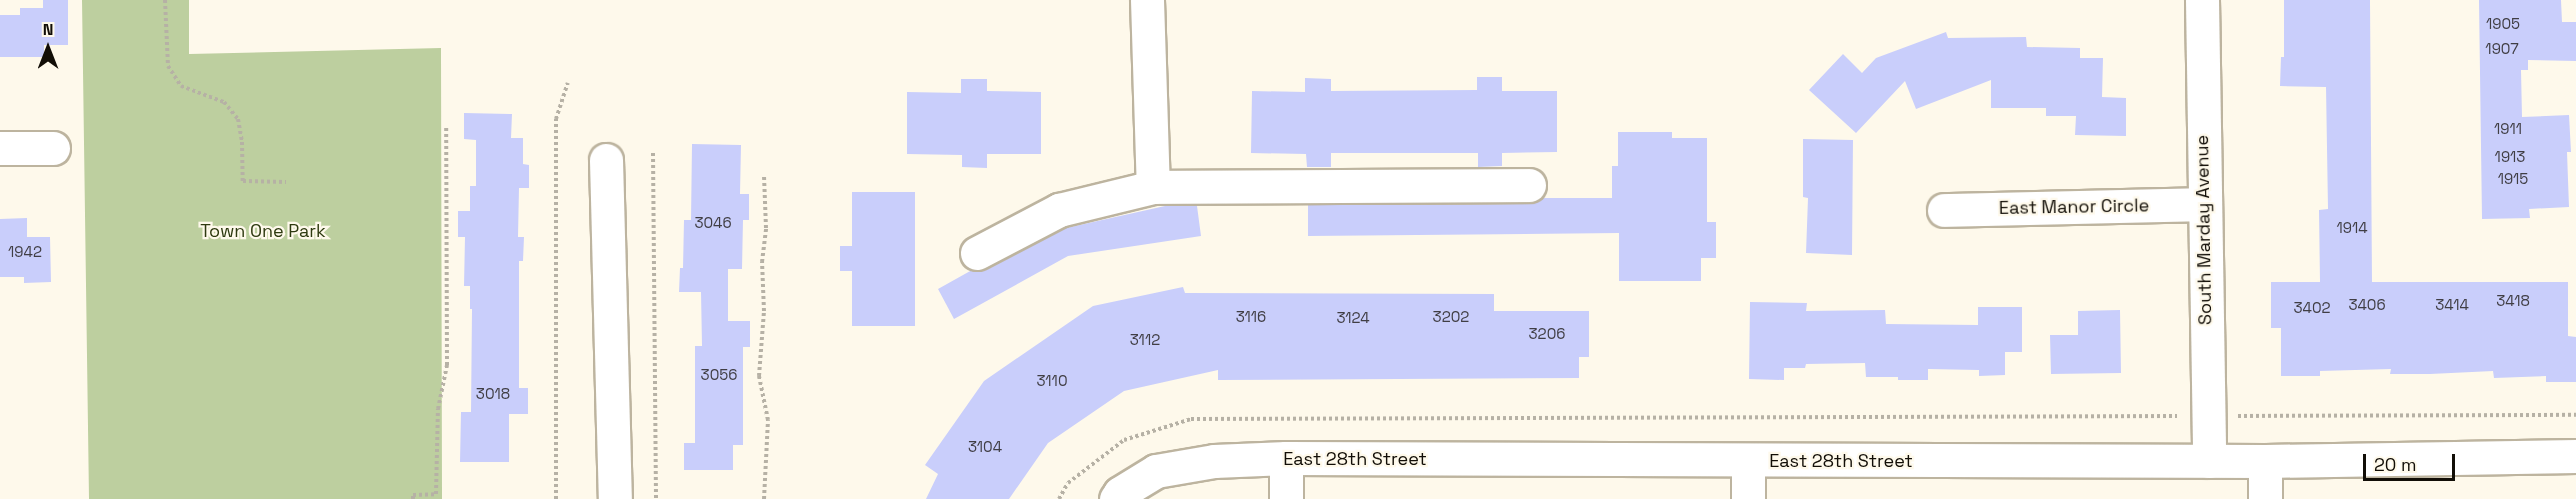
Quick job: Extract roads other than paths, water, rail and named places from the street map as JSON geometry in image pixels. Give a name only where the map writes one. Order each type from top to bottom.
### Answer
[{"type":"street","points":[[1147,0],[1153,187]]},
{"type":"street","name":"South Marday Avenue","points":[[2202,0],[2203,204],[2209,461]]},
{"type":"street","points":[[0,148],[53,148]]},
{"type":"street","points":[[606,160],[615,499]]},
{"type":"street","points":[[977,254],[1059,210],[1153,187],[1529,185]]},
{"type":"street","name":"East Manor Circle","points":[[1944,210],[2203,204]]},
{"type":"street","name":"East 28th Street","points":[[1116,499],[1120,493],[1156,471],[1214,461],[1286,458],[2265,461],[2576,456]]},
{"type":"street","points":[[1286,458],[1286,499]]},
{"type":"street","points":[[1748,461],[1748,499]]},
{"type":"street","points":[[2265,461],[2265,499]]},
{"type":"park label","name":"Town One Park","points":[[263,231]]}]
